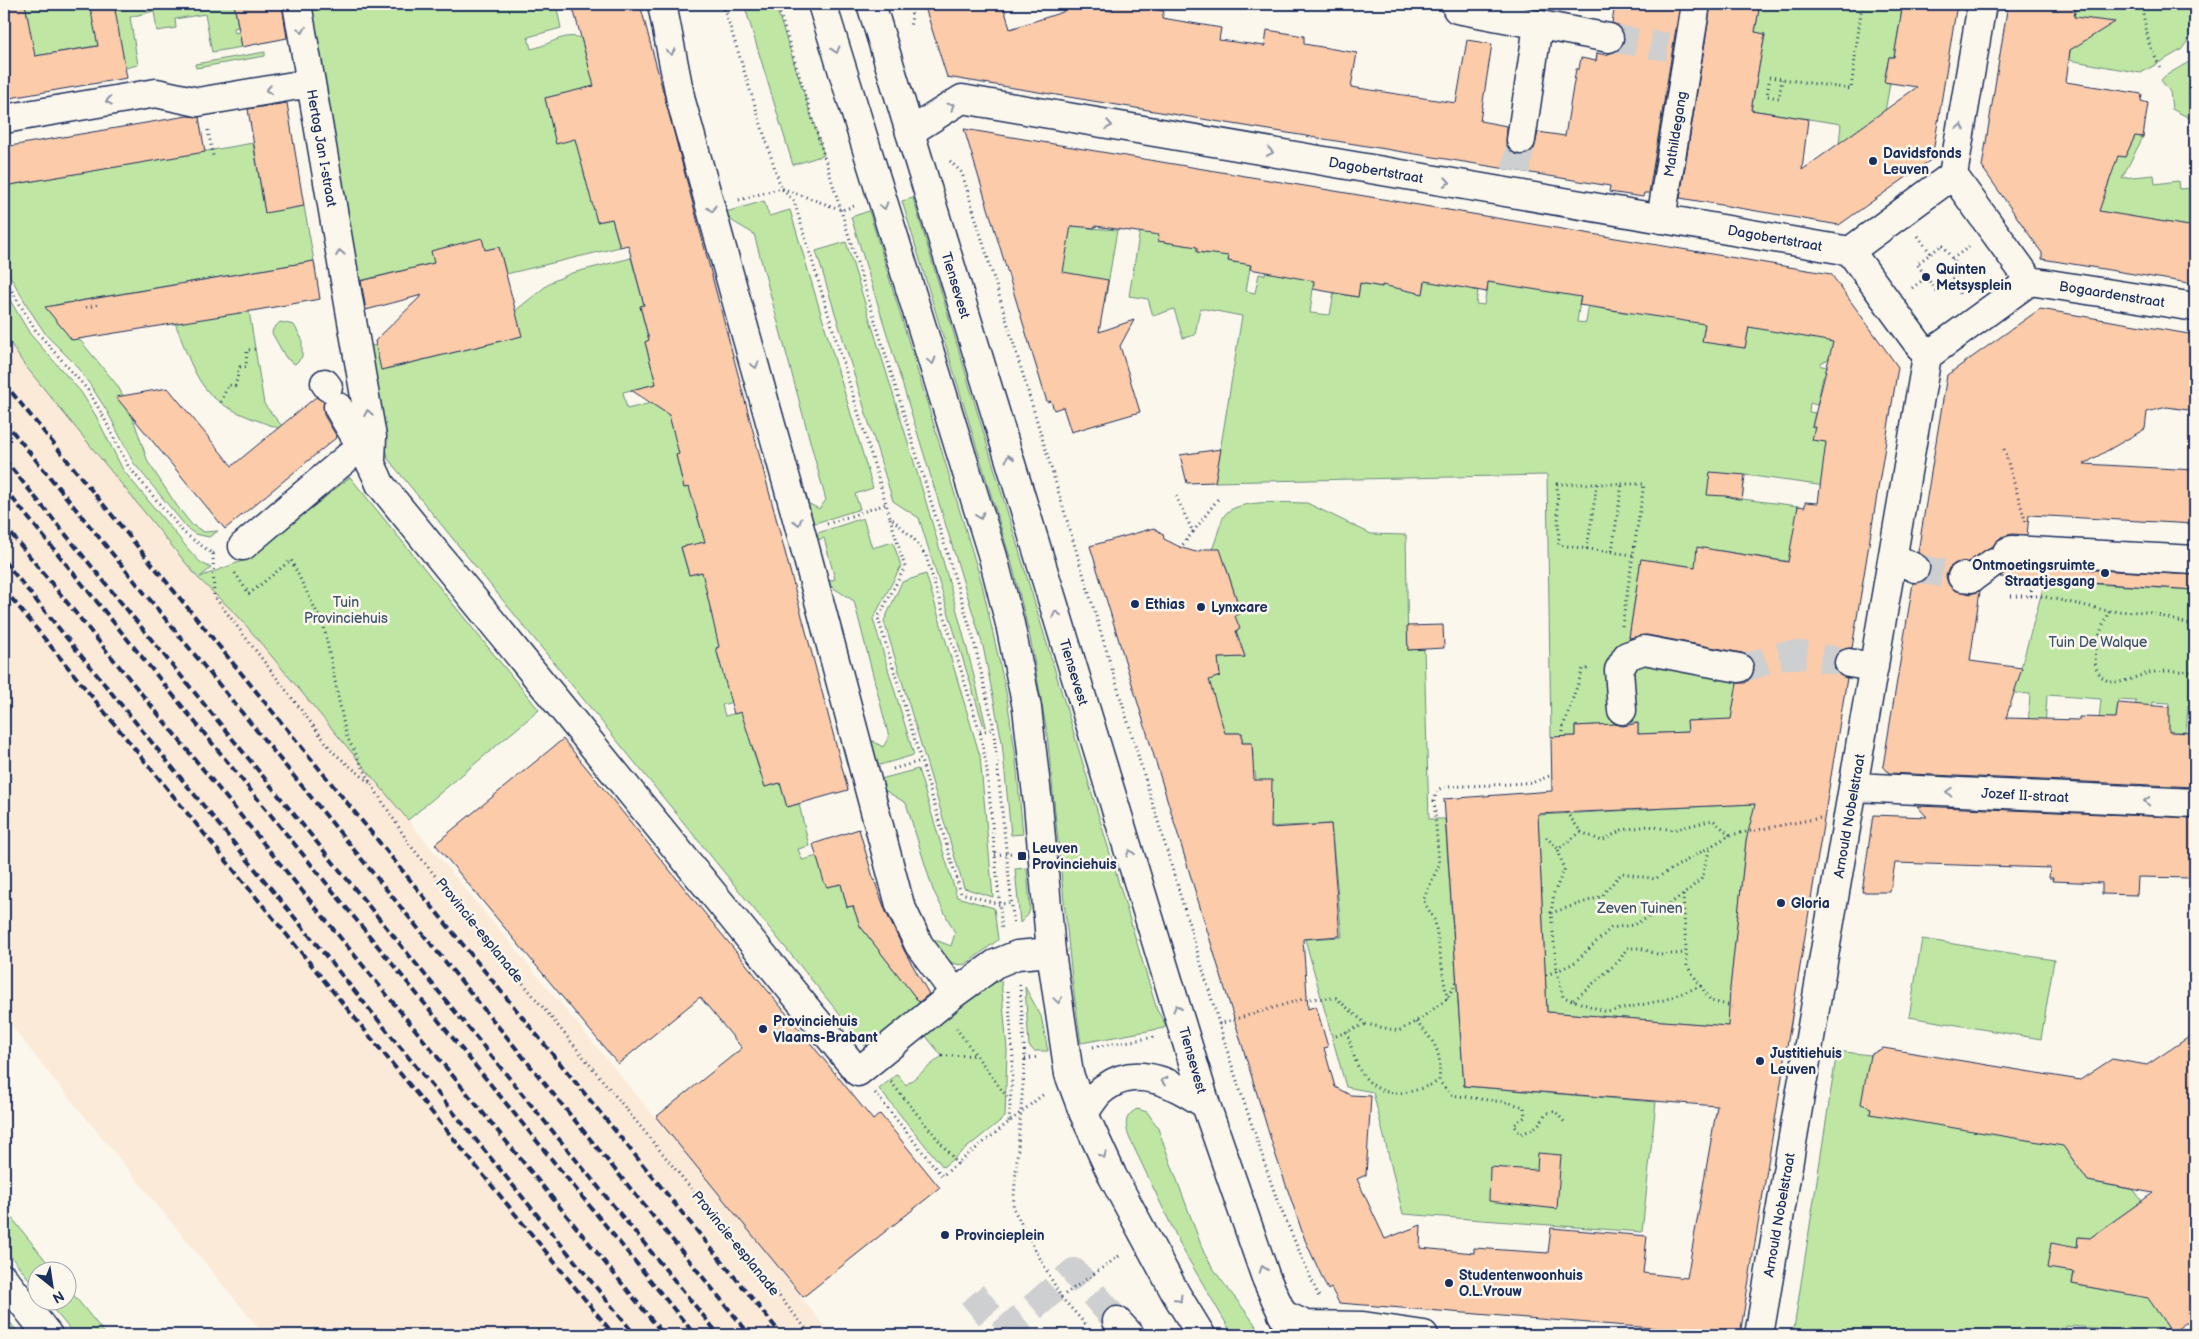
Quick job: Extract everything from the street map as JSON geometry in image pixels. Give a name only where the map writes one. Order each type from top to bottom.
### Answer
[{"type":"street","points":[[297,4],[311,83]]},
{"type":"street","points":[[662,4],[681,101],[801,533],[900,905],[947,999]]},
{"type":"street","points":[[822,4],[993,557],[1010,624],[1027,708],[1038,804],[1051,952],[1069,1074],[1084,1114],[1113,1177],[1201,1335]]},
{"type":"street","name":"Tiensevest","points":[[871,4],[1206,1105],[1266,1278],[1287,1325]]},
{"type":"street","points":[[1458,4],[1457,9],[1609,38]]},
{"type":"street","name":"Mathildegang","points":[[1661,219],[1678,49],[1696,4]]},
{"type":"street","points":[[1953,175],[2030,281],[1927,356],[1850,251],[1953,175],[1982,4]]},
{"type":"street","points":[[1521,140],[1538,25]]},
{"type":"street","name":"Hertog Jan I-straat","points":[[4,119],[156,93],[198,102],[311,83],[372,437],[366,454]]},
{"type":"street","name":"Dagobertstraat","points":[[910,132],[962,99],[1514,182],[1661,219],[1850,251]]},
{"type":"street","name":"Bogaardenstraat","points":[[2030,281],[2195,308]]},
{"type":"street","name":"Arnould Nobelstraat","points":[[1759,1335],[1854,787],[1862,665],[1904,562],[1927,356]]},
{"type":"street","points":[[330,392],[366,454],[380,484],[865,1066],[947,999],[1011,957],[1051,952]]},
{"type":"street","points":[[234,549],[366,454]]},
{"type":"street","points":[[1962,576],[1972,578],[2012,550],[2195,560]]},
{"type":"street","points":[[1622,710],[1623,663],[1644,650],[1740,668]]},
{"type":"street","name":"Jozef II-straat","points":[[1854,787],[2195,803]]},
{"type":"street","points":[[1084,1114],[1107,1085],[1130,1078],[1168,1082],[1206,1105]]},
{"type":"street","points":[[4,1279],[48,1335]]},
{"type":"street","points":[[1287,1325],[1363,1326],[1424,1335]]},
{"type":"path","points":[[723,4],[781,188],[794,201],[905,566],[878,618],[961,893],[999,904],[1012,903]]},
{"type":"path","points":[[777,4],[973,637],[993,729],[1012,903],[1013,1058],[1009,1122]]},
{"type":"path","points":[[1769,77],[1851,89],[1862,4]]},
{"type":"path","points":[[2142,4],[2149,43],[2161,70]]},
{"type":"path","points":[[1769,82],[1767,96],[1779,98],[1782,79]]},
{"type":"path","points":[[207,125],[213,156]]},
{"type":"path","points":[[926,184],[962,173],[1226,1046],[1277,1200],[1308,1275],[1335,1326]]},
{"type":"path","points":[[712,208],[781,188],[842,210],[882,198]]},
{"type":"path","points":[[1942,245],[1962,272],[1936,290],[1917,264],[1942,245]]},
{"type":"path","points":[[4,278],[36,331],[87,389],[128,466],[184,533],[213,554],[234,549]]},
{"type":"path","points":[[86,307],[98,305]]},
{"type":"path","points":[[221,402],[228,385],[235,386],[240,367],[246,367],[247,350],[255,349]]},
{"type":"path","points":[[2004,450],[2034,551]]},
{"type":"path","points":[[1563,737],[1563,727],[1583,669],[1623,663],[1619,647],[1644,484],[1557,484],[1560,545],[1633,555]]},
{"type":"path","points":[[1587,549],[1597,484]]},
{"type":"path","points":[[1612,552],[1622,484]]},
{"type":"path","points":[[1176,496],[1193,532]]},
{"type":"path","points":[[1180,548],[1220,496]]},
{"type":"path","points":[[801,533],[886,504]]},
{"type":"path","points":[[890,517],[914,539],[926,556],[980,732],[987,770],[999,904],[1011,957],[1025,1059],[1013,1208],[1061,1297],[1090,1329]]},
{"type":"path","name":"Provincie-esplanade","points":[[234,549],[233,572],[249,594],[291,560],[324,627],[346,735],[372,785],[410,845],[811,1335]]},
{"type":"path","points":[[213,554],[214,596],[334,753],[372,785]]},
{"type":"path","points":[[2031,596],[2032,580]]},
{"type":"path","points":[[2011,596],[2041,596],[2109,611],[2148,612],[2195,626]]},
{"type":"path","points":[[2109,611],[2097,637],[2095,658],[2098,670],[2105,679],[2113,682],[2148,673],[2195,672]]},
{"type":"path","points":[[980,732],[993,729]]},
{"type":"path","points":[[1448,999],[1435,921],[1423,900],[1439,865],[1434,801],[1437,790],[1444,787],[1534,782],[1552,775]]},
{"type":"path","points":[[1566,812],[1581,832],[1602,841],[1622,830],[1648,826],[1673,830],[1713,820],[1730,835]]},
{"type":"path","points":[[1551,913],[1600,897],[1622,873],[1655,879],[1730,835],[1824,818],[1846,831]]},
{"type":"path","points":[[1558,848],[1581,832]]},
{"type":"path","points":[[1546,837],[1558,848],[1564,870],[1554,893],[1551,913],[1557,971],[1563,997],[1607,1012],[1664,1000],[1701,986]]},
{"type":"path","points":[[1546,975],[1574,963],[1611,928],[1633,925],[1683,895],[1701,879],[1710,848]]},
{"type":"path","points":[[995,855],[1013,853]]},
{"type":"path","points":[[1683,895],[1687,966],[1711,1000],[1736,1007]]},
{"type":"path","points":[[1574,1000],[1619,961],[1627,948],[1640,948],[1660,954],[1685,953]]},
{"type":"path","points":[[1219,1024],[1303,999],[1336,998],[1366,1024],[1399,1031],[1416,1022],[1448,999],[1457,981]]},
{"type":"path","points":[[947,999],[976,1055],[1010,1101]]},
{"type":"path","points":[[1416,1022],[1435,1042],[1441,1062],[1439,1081],[1451,1095],[1510,1103],[1524,1108],[1525,1117],[1514,1125],[1520,1134],[1531,1131],[1541,1123],[1545,1114],[1555,1111],[1565,1123]]},
{"type":"path","points":[[1336,1036],[1366,1024]]},
{"type":"path","points":[[1347,1032],[1360,1071],[1373,1087],[1398,1095],[1422,1089],[1439,1081]]},
{"type":"path","points":[[1025,1059],[1167,1036],[1226,1046]]},
{"type":"path","points":[[942,1056],[976,1055]]},
{"type":"path","points":[[865,1066],[942,1176],[1020,1113]]},
{"type":"path","points":[[865,1066],[958,1164]]},
{"type":"path","points":[[1061,1297],[1145,1237]]},
{"type":"shaded area","points":[[4,333],[23,363],[198,578],[239,617],[743,1223],[831,1335],[264,1335],[35,1056],[4,1015]]},
{"type":"green space","points":[[25,4],[234,4],[238,27],[234,28],[235,33],[239,32],[242,47],[212,52],[205,14],[175,19],[176,28],[157,31],[154,11],[130,17],[138,65],[125,68],[120,42],[35,56],[4,37],[4,21],[28,17]]},
{"type":"green space","points":[[336,4],[556,4],[561,28],[528,37],[531,49],[562,38],[581,38],[586,57],[603,85],[545,98],[549,115],[619,128],[597,222],[612,219],[620,247],[506,274],[499,247],[355,282],[309,11],[336,6]]},
{"type":"green space","points":[[744,4],[775,4],[824,155],[793,165]]},
{"type":"green space","points":[[1760,4],[1874,4],[1902,9],[1894,57],[1889,57],[1884,82],[1890,83],[1882,129],[1839,144],[1841,124],[1751,110],[1765,35],[1755,32]]},
{"type":"green space","points":[[2076,4],[2195,4],[2195,31],[2181,50],[2141,73],[2069,60]]},
{"type":"green space","points":[[265,52],[265,56],[196,68],[195,64]]},
{"type":"green space","points":[[2194,59],[2195,121],[2172,109],[2170,92],[2161,80]]},
{"type":"green space","points":[[1665,65],[1676,67],[1658,169],[1648,168]]},
{"type":"green space","points":[[2135,136],[2143,137],[2122,178],[2154,175],[2155,184],[2178,181],[2179,189],[2195,188],[2195,227],[2102,212],[2097,226],[2095,190],[2105,193],[2110,180],[2092,152],[2125,157]]},
{"type":"green space","points":[[253,143],[265,212],[304,206],[314,261],[55,305],[79,339],[117,385],[128,404],[148,462],[177,506],[192,525],[204,532],[218,531],[209,537],[195,534],[188,529],[133,462],[107,411],[91,386],[74,363],[47,336],[4,266],[4,186]]},
{"type":"green space","points":[[1006,191],[1089,228],[1117,230],[1105,302],[1070,313]]},
{"type":"green space","points":[[913,198],[1157,1010],[1166,1025],[1164,1028],[1081,1043],[1072,979],[1047,733],[1030,637],[1012,564],[902,201]]},
{"type":"green space","points":[[764,201],[769,216],[790,210],[873,488],[855,494],[860,509],[809,525],[802,500],[819,509],[826,500],[754,234],[727,218],[726,212]]},
{"type":"green space","points":[[869,211],[982,584],[1006,692],[1015,751],[1023,834],[1011,835],[1002,742],[983,646],[851,217]]},
{"type":"green space","points":[[1141,224],[1160,227],[1158,241],[1170,243],[1172,231],[1198,236],[1197,252],[1208,254],[1209,248],[1230,252],[1228,261],[1236,263],[1237,259],[1251,262],[1246,291],[1255,293],[1259,274],[1265,275],[1269,249],[1314,281],[1310,313],[1330,315],[1338,269],[1345,295],[1358,297],[1360,283],[1382,287],[1388,254],[1423,293],[1428,268],[1465,288],[1478,291],[1476,304],[1484,305],[1488,282],[1511,285],[1583,280],[1577,322],[1586,323],[1589,302],[1600,306],[1599,308],[1630,313],[1631,311],[1710,295],[1702,341],[1745,348],[1749,326],[1819,320],[1841,352],[1821,363],[1821,366],[1841,368],[1853,382],[1823,377],[1817,405],[1810,403],[1809,412],[1815,413],[1812,427],[1840,444],[1833,487],[1745,475],[1742,499],[1798,506],[1798,563],[1715,550],[1713,569],[1641,560],[1629,638],[1742,655],[1734,702],[1748,730],[1723,720],[1688,721],[1688,732],[1638,734],[1638,723],[1621,723],[1621,735],[1595,725],[1575,726],[1575,736],[1551,737],[1547,475],[1215,482],[1242,316],[1200,308],[1195,335],[1183,338],[1174,309],[1153,316],[1148,299],[1129,296]]},
{"type":"green space","points":[[846,242],[938,543],[971,665],[986,726],[984,727],[919,518],[893,501],[816,251]]},
{"type":"green space","points":[[631,258],[644,305],[640,307],[649,340],[645,342],[656,384],[623,392],[627,409],[659,401],[668,412],[673,429],[686,453],[676,455],[684,488],[701,485],[697,515],[705,542],[681,548],[689,575],[720,568],[715,596],[708,597],[711,611],[737,642],[716,648],[720,664],[749,697],[722,705],[725,716],[748,710],[761,749],[753,751],[765,787],[780,783],[787,807],[799,804],[809,846],[798,849],[802,860],[818,856],[827,887],[841,884],[847,907],[853,906],[860,926],[921,1004],[867,1048],[388,459],[371,357],[367,347],[376,345],[382,370],[521,336],[515,311],[551,282],[572,273]]},
{"type":"green space","name":"Tuin Provinciehuis","points":[[4,290],[30,334],[81,392],[96,416],[123,470],[189,550],[200,562],[211,568],[200,577],[250,558],[350,477],[539,710],[408,820],[239,617],[198,578],[23,363],[4,333]]},
{"type":"green space","points":[[249,311],[264,404],[282,426],[278,428],[252,419],[227,407],[205,389],[186,352],[175,323]]},
{"type":"green space","points":[[280,322],[294,325],[302,339],[302,357],[295,364],[286,358],[272,333],[273,329]]},
{"type":"green space","points":[[1275,502],[1307,503],[1371,534],[1406,535],[1408,650],[1424,649],[1429,819],[1445,819],[1464,1086],[1656,1102],[1642,1232],[1403,1214],[1373,1092],[1346,1087],[1305,939],[1342,937],[1331,824],[1263,827],[1255,772],[1248,773],[1244,758],[1253,757],[1252,743],[1242,743],[1242,733],[1224,733],[1208,680],[1220,676],[1218,658],[1245,657],[1236,631],[1235,616],[1241,613],[1225,564],[1212,549],[1224,516],[1230,510],[1250,504]]},
{"type":"green space","points":[[863,518],[872,548],[893,542],[901,566],[873,619],[914,755],[873,767],[865,737],[883,747],[889,737],[854,601],[824,582],[835,579],[824,538],[814,541],[812,535]]},
{"type":"green space","name":"Tuin De Walque","points":[[2195,560],[2195,705],[2188,705],[2186,732],[2168,732],[2169,703],[2153,702],[2151,731],[2133,731],[2136,701],[2118,700],[2115,730],[2098,730],[2101,699],[2047,695],[2045,728],[2028,728],[2030,694],[2014,693],[2045,581],[2192,590]]},
{"type":"green space","points":[[926,574],[980,756],[993,897],[964,888],[884,621],[902,582]]},
{"type":"green space","points":[[918,769],[957,897],[994,908],[998,940],[966,964],[954,964],[945,958],[933,939],[951,946],[955,933],[933,890],[906,803],[879,787],[877,780]]},
{"type":"green space","name":"Zeven Tuinen","points":[[1827,800],[1746,841],[1730,991],[1795,996],[1790,1031],[1547,1012],[1538,815]]},
{"type":"green space","points":[[1027,868],[1030,909],[1028,915],[1020,923],[1015,869]]},
{"type":"green space","points":[[1922,939],[2054,960],[2041,1039],[1909,1017]]},
{"type":"green space","points":[[1001,980],[1007,1050],[1005,1117],[943,1167],[879,1089],[897,1074],[906,1085],[942,1056],[925,1035],[984,988]]},
{"type":"green space","points":[[1025,987],[1041,1016],[1048,1051],[1034,1051],[1029,1046]]},
{"type":"green space","points":[[1837,1051],[1870,1055],[2063,1145],[2088,1181],[2134,1190],[2142,1201],[2090,1238],[2079,1237],[2072,1284],[2127,1294],[2132,1267],[2190,1271],[2195,1267],[2195,1277],[2154,1306],[2172,1333],[2066,1326],[2064,1335],[1793,1335]]},
{"type":"green space","points":[[1137,1109],[1147,1112],[1157,1126],[1204,1253],[1210,1264],[1262,1335],[1233,1335],[1183,1250],[1129,1137],[1127,1121],[1130,1114]]},
{"type":"green space","points":[[4,1208],[47,1262],[28,1262],[28,1278],[4,1248]]},
{"type":"green space","points":[[78,1300],[106,1335],[75,1335],[55,1312],[78,1312]]},
{"type":"green space","points":[[4,1315],[20,1335],[4,1335]]},
{"type":"building","points":[[4,4],[25,4],[35,56],[98,46],[90,7],[114,4],[127,78],[4,99]]},
{"type":"building","points":[[234,4],[282,4],[287,38],[242,47]]},
{"type":"building","points":[[572,4],[640,4],[848,790],[787,807],[780,783],[765,787],[741,712],[734,714],[716,648],[719,647],[702,572],[689,575],[681,547],[705,542],[689,487],[684,488],[676,455],[679,454],[669,415],[631,390],[656,384],[645,342],[649,340],[640,306],[644,305],[628,245],[620,247],[612,219],[597,222],[575,139],[556,144],[545,98],[594,86]]},
{"type":"building","points":[[924,4],[1003,4],[1010,29],[1063,12],[1064,5],[1112,11],[1113,4],[1121,4],[1164,11],[1162,18],[1221,28],[1219,40],[1265,46],[1267,30],[1304,36],[1304,44],[1357,53],[1351,87],[1456,103],[1467,40],[1492,44],[1480,121],[1507,126],[1506,145],[1512,152],[1519,155],[1527,154],[1534,149],[1538,132],[1565,136],[1576,69],[1579,69],[1581,58],[1596,61],[1597,53],[1606,55],[1621,48],[1624,32],[1619,26],[1612,23],[1615,4],[1680,4],[1649,193],[1644,193],[1643,197],[1609,192],[1610,186],[947,77]]},
{"type":"building","points":[[1711,4],[1760,4],[1755,32],[1765,34],[1751,110],[1808,119],[1802,170],[1917,87],[1884,82],[1889,57],[1894,57],[1903,4],[1957,4],[1932,159],[1839,225],[1680,198]]},
{"type":"building","points":[[2008,4],[2076,4],[2074,17],[2115,22],[2070,50],[2066,82],[2142,94],[2141,101],[2148,103],[2143,137],[2135,136],[2125,157],[2118,156],[2099,211],[2195,227],[2195,284],[2042,259],[2042,253],[1982,167]]},
{"type":"building","points":[[287,103],[304,206],[265,213],[248,109]]},
{"type":"building","points":[[187,116],[199,117],[205,152],[4,186],[4,147]]},
{"type":"building","points":[[964,129],[1831,274],[1898,367],[1852,648],[1843,649],[1834,660],[1835,669],[1840,675],[1847,678],[1740,1335],[1339,1303],[1331,1288],[1328,1290],[1305,1240],[1275,1153],[1090,546],[1154,528],[1163,534],[1164,539],[1182,548],[1196,552],[1204,549],[1220,549],[1241,613],[1235,616],[1240,629],[1236,631],[1245,657],[1218,658],[1220,676],[1209,680],[1225,733],[1242,733],[1242,743],[1252,743],[1254,780],[1272,780],[1271,828],[1331,824],[1340,936],[1303,939],[1308,1009],[1316,1006],[1328,1047],[1324,1048],[1335,1087],[1350,1095],[1371,1096],[1366,1175],[1357,1179],[1385,1239],[1421,1225],[1420,1248],[1474,1253],[1474,1248],[1548,1253],[1551,1228],[1647,1236],[1643,1273],[1687,1278],[1717,1106],[1464,1086],[1444,799],[1552,791],[1551,737],[1575,736],[1575,726],[1615,724],[1623,726],[1638,723],[1638,734],[1688,732],[1687,721],[1731,719],[1737,683],[1745,683],[1750,679],[1754,671],[1754,663],[1749,656],[1742,653],[1647,635],[1629,638],[1641,559],[1695,567],[1697,547],[1788,562],[1798,506],[1805,507],[1805,502],[1818,503],[1826,442],[1812,440],[1815,427],[1812,427],[1833,342],[1749,327],[1745,348],[1702,342],[1705,324],[1579,305],[1581,297],[1488,282],[1487,292],[1425,281],[1423,294],[1382,285],[1382,287],[1360,283],[1358,297],[1313,289],[1314,281],[1250,269],[1251,265],[1228,261],[1229,256],[1197,252],[1197,247],[1158,241],[1159,235],[1095,226],[1095,228],[1071,226],[1063,272],[1108,280],[1099,332],[1134,320],[1120,346],[1140,412],[1071,432],[1063,407],[1054,410],[1051,401],[1047,402]],"holes":[[[1755,804],[1746,841],[1730,988],[1728,1026],[1547,1012],[1538,814]]]},
{"type":"building","points":[[482,238],[485,250],[499,247],[522,336],[381,370],[375,341],[422,295],[366,310],[361,281],[434,263],[431,251]]},
{"type":"building","points":[[314,261],[320,299],[246,312],[72,340],[45,307]]},
{"type":"building","points":[[2040,309],[2195,335],[2195,411],[2167,407],[2147,412],[2145,429],[2084,464],[2195,470],[2195,524],[2029,515],[2027,535],[2012,534],[2001,537],[1993,546],[1968,562],[1956,563],[1949,568],[1946,576],[1948,583],[1953,589],[1970,594],[1980,591],[1970,661],[2022,668],[2006,718],[2079,720],[2079,717],[2116,718],[2118,703],[2169,707],[2169,732],[2195,733],[2195,787],[1889,773],[1883,766],[1913,583],[1924,581],[1929,575],[1931,568],[1928,559],[1918,552],[1947,375]]},
{"type":"building","points":[[168,388],[232,466],[316,397],[324,402],[324,415],[337,437],[225,529],[116,397]]},
{"type":"building","points":[[1221,449],[1215,482],[1187,483],[1180,455]]},
{"type":"building","points":[[1710,472],[1745,475],[1742,500],[1726,496],[1707,495]]},
{"type":"building","name":"Ontmoetingsruimte Straatjesgang","points":[[2009,567],[2195,575],[2195,590],[2000,577]]},
{"type":"building","points":[[1443,625],[1444,648],[1408,650],[1407,626]]},
{"type":"building","name":"Provinciehuis Vlaams-Brabant","points":[[563,739],[873,1120],[880,1114],[940,1188],[803,1297],[656,1117],[742,1048],[700,997],[618,1064],[435,844]]},
{"type":"building","points":[[1917,806],[2195,818],[2195,878],[2138,877],[2137,895],[2102,894],[2102,883],[2052,881],[2053,878],[2049,878],[2050,868],[1895,863],[1890,892],[1862,892],[1873,815],[1927,817]]},
{"type":"building","points":[[859,829],[872,874],[886,912],[905,952],[929,994],[919,1002],[860,926],[853,906],[847,907],[841,884],[827,887],[824,882],[813,844]]},
{"type":"building","points":[[2195,1033],[2195,1316],[2172,1333],[2148,1298],[2072,1284],[2074,1272],[2047,1268],[2051,1243],[2077,1248],[2078,1237],[2090,1238],[2153,1193],[2088,1181],[2063,1146],[1870,1114],[1871,1108],[1861,1104],[1870,1055],[1883,1048],[2080,1080],[2112,1059],[2147,1065]]},
{"type":"building","points":[[1538,1153],[1561,1155],[1557,1209],[1489,1201],[1490,1167],[1537,1170]]},
{"type":"tunnel","points":[[1609,38],[1668,47]]},
{"type":"tunnel","points":[[1516,171],[1521,140]]},
{"type":"tunnel","points":[[1915,568],[1962,577]]},
{"type":"tunnel","points":[[1739,668],[1752,666],[1775,657],[1795,655],[1849,663]]},
{"type":"tunnel","points":[[1001,1335],[1074,1272],[1117,1321]]},
{"type":"tunnel","points":[[972,1294],[1004,1333]]},
{"type":"railway","points":[[4,383],[782,1335]]},
{"type":"railway","points":[[4,421],[750,1335]]},
{"type":"railway","points":[[4,459],[719,1335]]},
{"type":"railway","points":[[4,488],[695,1335]]},
{"type":"railway","points":[[4,525],[664,1335]]},
{"type":"railway","points":[[4,561],[635,1335]]},
{"type":"railway","points":[[4,589],[614,1335]]},
{"type":"place","name":"Davidsfonds Leuven","points":[[1873,161]]},
{"type":"place","name":"Quinten Metsysplein","points":[[1926,277]]},
{"type":"place","name":"Ontmoetingsruimte Straatjesgang","points":[[2105,573]]},
{"type":"place","name":"Ethias","points":[[1135,604]]},
{"type":"place","name":"Lynxcare","points":[[1201,607]]},
{"type":"place","name":"Leuven Provinciehuis","points":[[1022,856]]},
{"type":"place","name":"Gloria","points":[[1781,903]]},
{"type":"place","name":"Provinciehuis Vlaams-Brabant","points":[[763,1029]]},
{"type":"place","name":"Justitiehuis Leuven","points":[[1760,1061]]},
{"type":"place","name":"Provincieplein","points":[[945,1235]]},
{"type":"place","name":"Studentenwoonhuis O.L.Vrouw","points":[[1449,1283]]}]
